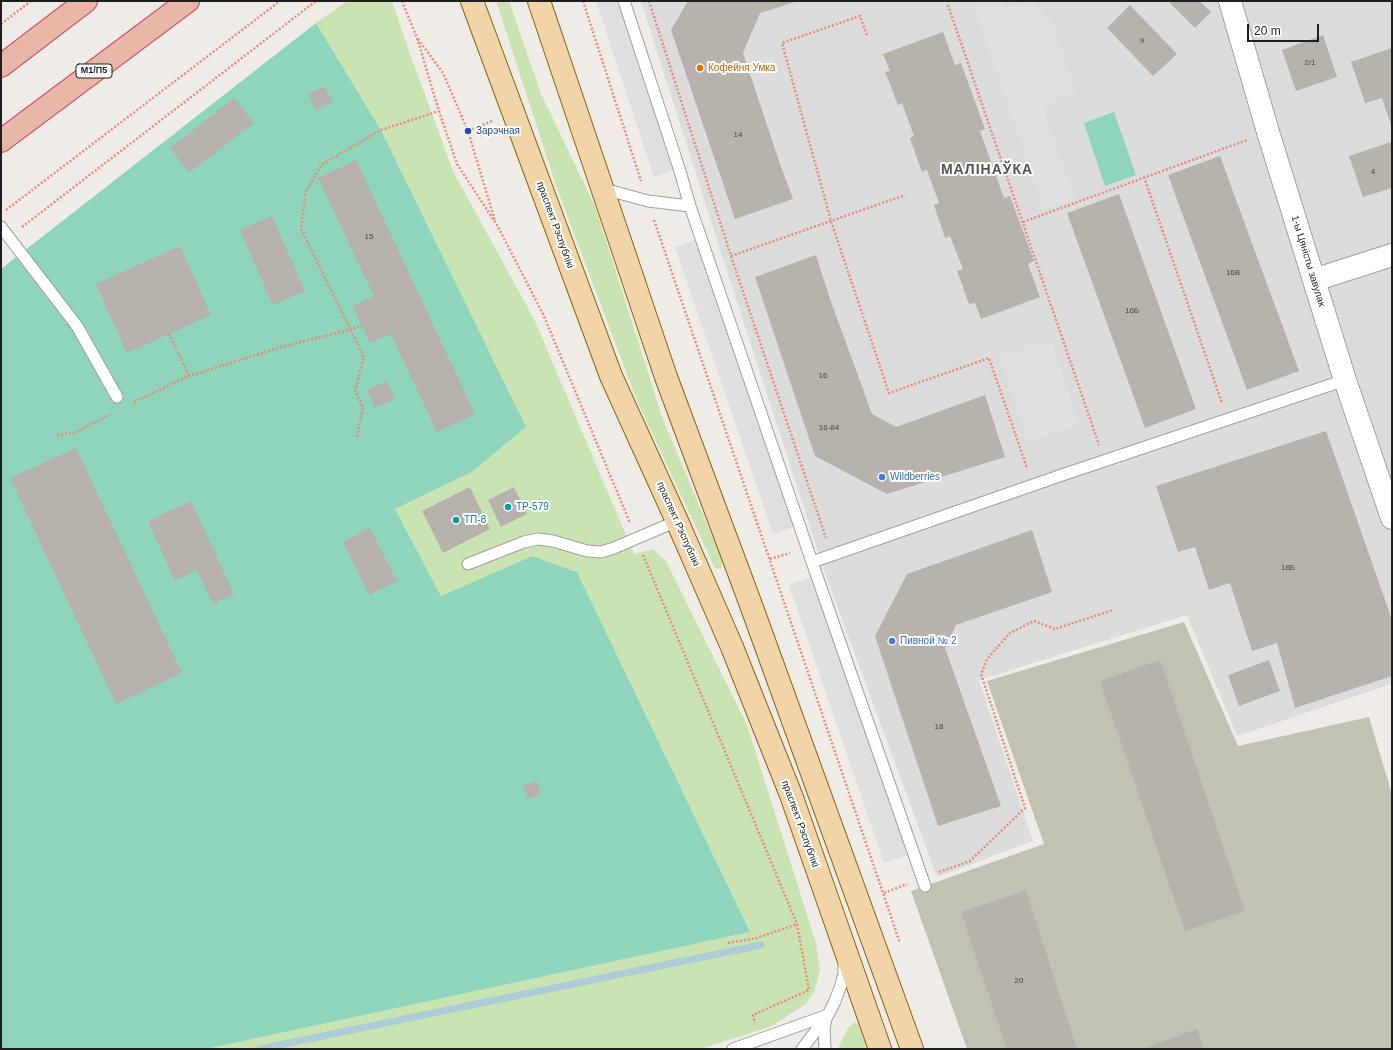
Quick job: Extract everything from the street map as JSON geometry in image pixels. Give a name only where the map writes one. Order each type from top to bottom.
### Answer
[{"type":"highway","points":[[1,66],[86,1]]},
{"type":"highway","name":"М1/П5","points":[[1,141],[188,1]]},
{"type":"main road","name":"праспект Рэспублікі","points":[[472,1],[611,376],[732,647],[791,795],[880,1049]]},
{"type":"main road","points":[[540,1],[666,377],[754,613],[912,1049]]},
{"type":"street","name":"1-ы Цяністы завулак","points":[[1230,1],[1268,132],[1314,280],[1392,518]]},
{"type":"street","points":[[1314,280],[1392,255]]},
{"type":"lane","points":[[624,1],[677,161],[690,206],[924,882]]},
{"type":"lane","points":[[604,189],[648,201],[690,206]]},
{"type":"lane","points":[[1,227],[77,326],[118,397]]},
{"type":"lane","points":[[812,562],[1062,475],[1346,380]]},
{"type":"lane","points":[[468,564],[524,542],[538,539],[553,541],[587,551],[601,552],[614,548],[677,521]]},
{"type":"lane","points":[[825,1049],[824,1028],[841,986],[844,972],[844,948]]},
{"type":"lane","points":[[733,1049],[828,1015]]},
{"type":"lane","points":[[802,1049],[828,1015]]},
{"type":"path","points":[[1,24],[31,1]]},
{"type":"path","points":[[1,214],[280,1]]},
{"type":"path","points":[[8,238],[316,1]]},
{"type":"path","points":[[402,1],[417,38],[457,164],[497,225],[543,314],[797,924],[809,990],[753,1014],[759,1039]]},
{"type":"path","points":[[583,1],[648,201],[901,945]]},
{"type":"path","points":[[649,1],[731,256],[827,542]]},
{"type":"path","points":[[948,5],[1101,449]]},
{"type":"path","points":[[867,36],[860,16],[782,43],[832,221],[889,393],[990,358],[1028,473]]},
{"type":"path","points":[[417,38],[443,73],[468,131],[497,225]]},
{"type":"path","points":[[357,437],[363,407],[355,391],[364,357],[301,229],[306,191],[321,165],[381,130],[439,111]]},
{"type":"path","points":[[1023,222],[1268,132]]},
{"type":"path","points":[[1144,177],[1224,408]]},
{"type":"path","points":[[731,256],[905,195]]},
{"type":"path","points":[[131,404],[189,376],[285,346],[350,330],[362,325]]},
{"type":"path","points":[[169,334],[189,376]]},
{"type":"path","points":[[57,435],[74,433],[117,411]]},
{"type":"path","points":[[884,893],[924,882],[970,861],[1025,808],[981,674],[987,659],[1010,633],[1034,621],[1055,629],[1114,610]]},
{"type":"path","points":[[728,944],[758,938],[797,924]]},
{"type":"shaded area","points":[[596,1],[624,1],[679,168],[654,177]]},
{"type":"shaded area","points":[[641,1],[1392,1],[1392,684],[1237,736],[1187,615],[979,680],[1033,841],[937,877],[826,576]]},
{"type":"shaded area","points":[[983,1],[1003,1],[1005,7],[1032,1],[1052,22],[1076,92],[1041,105],[1075,199],[1044,210],[974,4]]},
{"type":"shaded area","points":[[701,238],[799,525],[773,534],[675,247]]},
{"type":"shaded area","points":[[1050,339],[1079,425],[1028,442],[999,356]]},
{"type":"shaded area","points":[[817,575],[913,853],[884,863],[789,585]]},
{"type":"shaded area","points":[[1184,622],[1238,746],[1369,717],[1392,794],[1392,1049],[967,1049],[911,891],[1044,844],[987,681]]},
{"type":"green space","points":[[347,1],[392,1],[453,171],[535,321],[634,554],[653,549],[666,561],[747,725],[816,943],[820,970],[814,992],[806,1004],[772,1026],[701,1049],[206,1049],[750,932],[577,572],[532,556],[441,596],[395,509],[472,472],[526,427],[381,130],[316,23]]},
{"type":"green space","points":[[496,1],[509,1],[541,94],[595,206],[662,417],[722,560],[721,569],[715,568],[638,403],[558,191]]},
{"type":"green space","points":[[316,23],[381,130],[526,427],[472,472],[395,509],[441,596],[532,556],[577,572],[750,932],[206,1049],[1,1049],[1,269]]},
{"type":"green space","points":[[1114,112],[1136,175],[1105,186],[1084,123]]},
{"type":"green space","points":[[855,1022],[861,1025],[871,1049],[838,1049],[848,1028]]},
{"type":"building","points":[[688,1],[798,1],[760,13],[743,53],[793,199],[735,219],[671,30]]},
{"type":"building","points":[[1168,1],[1199,1],[1211,12],[1195,28]]},
{"type":"building","points":[[1130,5],[1177,54],[1153,76],[1107,28]]},
{"type":"building","points":[[943,32],[955,65],[961,63],[985,129],[980,131],[1004,198],[1010,196],[1034,261],[1028,264],[1040,297],[981,319],[975,303],[969,304],[957,271],[963,269],[950,236],[945,238],[934,205],[939,203],[927,170],[922,172],[910,138],[914,136],[902,103],[898,105],[885,72],[890,71],[883,54]]},
{"type":"building","points":[[1323,35],[1337,77],[1296,91],[1282,50]]},
{"type":"building","points":[[1392,48],[1392,128],[1382,98],[1365,103],[1351,62]]},
{"type":"building","points":[[324,86],[333,102],[316,111],[308,94]]},
{"type":"building","points":[[234,98],[254,123],[189,173],[170,148]]},
{"type":"building","points":[[1391,142],[1392,188],[1363,197],[1349,156]]},
{"type":"building","points":[[1220,156],[1299,371],[1247,390],[1168,175]]},
{"type":"building","points":[[356,160],[475,414],[437,432],[391,334],[370,343],[353,306],[374,296],[318,178]]},
{"type":"building","points":[[1119,194],[1196,409],[1145,428],[1067,213]]},
{"type":"building","points":[[272,216],[305,291],[273,305],[240,230]]},
{"type":"building","points":[[180,246],[211,315],[127,353],[96,284]]},
{"type":"building","points":[[816,255],[830,299],[872,414],[896,427],[985,395],[1005,457],[887,494],[815,456],[755,277]]},
{"type":"building","points":[[387,381],[395,399],[375,408],[367,390]]},
{"type":"building","points":[[1326,431],[1392,620],[1392,676],[1295,708],[1277,643],[1252,651],[1230,583],[1209,590],[1195,547],[1178,552],[1156,486]]},
{"type":"building","points":[[76,448],[182,673],[116,704],[10,478]]},
{"type":"building","name":"ТП-8","points":[[470,487],[490,529],[443,553],[422,511]]},
{"type":"building","name":"ТР-579","points":[[514,487],[527,514],[501,527],[488,500]]},
{"type":"building","points":[[191,501],[234,594],[213,604],[197,570],[175,581],[148,521]]},
{"type":"building","points":[[370,528],[397,581],[369,595],[343,542]]},
{"type":"building","points":[[1032,530],[1052,592],[956,625],[945,648],[1001,806],[938,826],[875,636],[907,574]]},
{"type":"building","points":[[1160,660],[1245,911],[1185,931],[1100,681]]},
{"type":"building","points":[[1269,660],[1280,691],[1239,706],[1228,675]]},
{"type":"building","points":[[537,781],[541,795],[527,799],[523,785]]},
{"type":"building","points":[[1026,890],[1077,1049],[1007,1049],[961,912]]},
{"type":"building","points":[[1197,1029],[1204,1049],[1143,1049]]},
{"type":"waterway","points":[[260,1049],[761,945]]},
{"type":"place","name":"Кофейня Умка","points":[[700,68]]},
{"type":"place","name":"Зарэчная","points":[[468,131]]},
{"type":"place","name":"Wildberries","points":[[882,477]]},
{"type":"place","name":"ТР-579","points":[[508,507]]},
{"type":"place","name":"ТП-8","points":[[456,520]]},
{"type":"place","name":"Пивной № 2","points":[[892,641]]},
{"type":"district","name":"МАЛІНАЎКА","points":[[987,170]]}]
